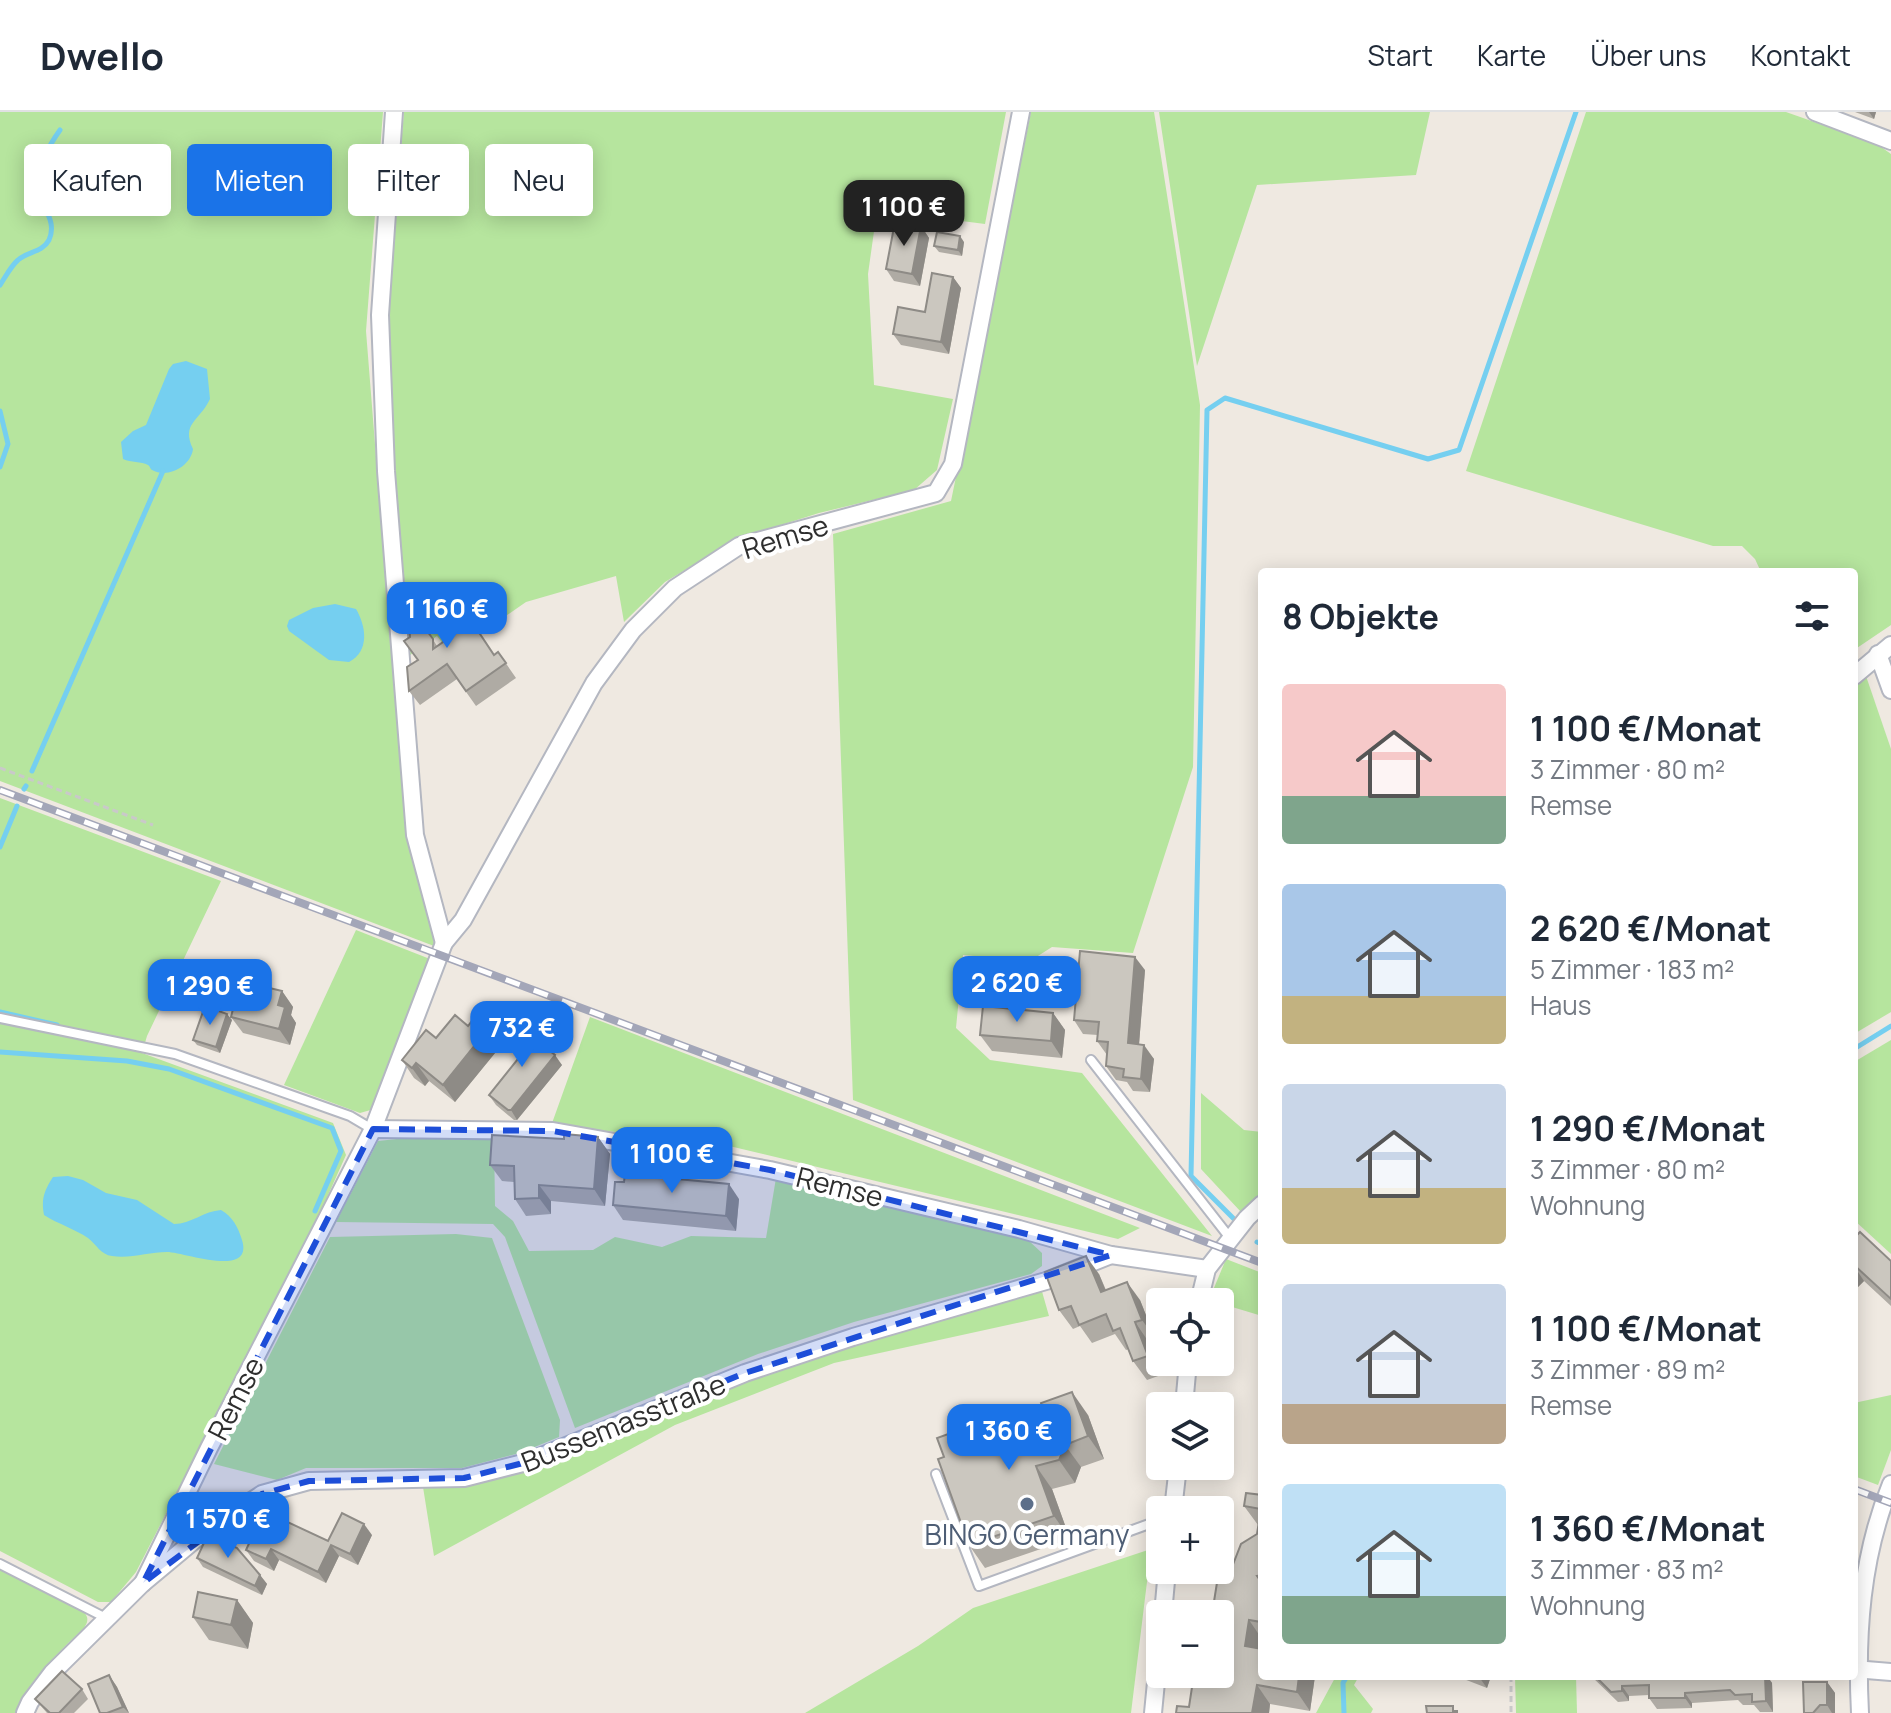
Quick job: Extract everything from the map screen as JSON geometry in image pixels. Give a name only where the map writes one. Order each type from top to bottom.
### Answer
[{"type":"street","points":[[394,112],[380,315],[386,471],[415,835],[444,943]]},
{"type":"street","name":"Remse","points":[[143,1583],[373,1129],[444,943],[463,920],[594,683],[633,630],[675,588],[739,546],[936,493],[953,464],[1021,112]]},
{"type":"street","points":[[1815,112],[1891,141]]},
{"type":"street","points":[[1858,673],[1884,650]]},
{"type":"street","points":[[1884,650],[1891,690]]},
{"type":"street","name":"Remse","points":[[373,1129],[553,1131],[770,1170],[1019,1229],[1111,1255]]},
{"type":"street","points":[[1202,1288],[1207,1269],[1258,1208]]},
{"type":"street","points":[[1111,1255],[1207,1269]]},
{"type":"street","name":"Bussemasstraße","points":[[25,1713],[52,1673],[143,1583],[203,1533],[262,1494],[309,1481],[464,1478],[527,1462],[745,1373],[853,1337],[1046,1281],[1111,1255]]},
{"type":"street","points":[[1858,1637],[1866,1570],[1891,1484]]},
{"type":"street","points":[[1858,1670],[1891,1672]]},
{"type":"street","points":[[1857,1680],[1860,1713]]},
{"type":"street","points":[[1153,1713],[1155,1688]]},
{"type":"lane","name":"Remse","points":[[0,1018],[175,1054],[350,1116],[373,1129]]},
{"type":"lane","points":[[1091,1060],[1230,1238]]},
{"type":"lane","points":[[936,1474],[979,1586],[1146,1525]]},
{"type":"lane","points":[[0,1564],[107,1618]]},
{"type":"path","points":[[0,768],[153,825]]},
{"type":"path","points":[[1511,1680],[1511,1713]]},
{"type":"highlighted area","points":[[373,1129],[553,1131],[770,1170],[1111,1255],[745,1373],[527,1462],[464,1478],[309,1481],[262,1494],[143,1583]]},
{"type":"green space","points":[[0,112],[383,112],[381,144],[348,144],[348,216],[375,216],[366,331],[393,670],[412,860],[433,930],[434,946],[0,781]]},
{"type":"green space","points":[[404,112],[1006,112],[985,224],[877,210],[868,274],[874,385],[953,399],[937,470],[914,490],[819,513],[737,539],[665,582],[624,622],[616,576],[526,602],[451,654],[437,636],[406,658],[386,316],[395,216],[469,216],[469,144],[401,144]]},
{"type":"green space","points":[[1031,112],[1154,112],[1200,405],[1193,767],[1133,953],[1052,947],[1030,961],[963,955],[956,1028],[990,1060],[1082,1073],[1212,1236],[853,1100],[833,534],[951,501]]},
{"type":"green space","points":[[1159,112],[1430,112],[1416,175],[1257,185],[1197,366]]},
{"type":"green space","points":[[1586,112],[1786,112],[1877,144],[1891,154],[1891,625],[1858,647],[1858,568],[1759,568],[1742,546],[1713,546],[1466,471]]},
{"type":"green space","points":[[1866,676],[1891,749],[1891,1012],[1858,1032],[1858,683]]},
{"type":"green space","points":[[0,798],[221,881],[147,1036],[142,1053],[333,1123],[346,1155],[316,1222],[136,1572],[111,1602],[98,1602],[0,1551]]},
{"type":"green space","points":[[356,930],[430,959],[374,1109],[360,1113],[284,1085]]},
{"type":"green space","points":[[590,1017],[1140,1228],[1118,1239],[704,1140],[551,1126]]},
{"type":"green space","points":[[1891,1040],[1891,1254],[1858,1224],[1858,1060]]},
{"type":"green space","points":[[1201,1093],[1244,1130],[1258,1132],[1258,1197],[1241,1212],[1201,1169]]},
{"type":"green space","points":[[494,1138],[495,1206],[513,1221],[529,1251],[593,1250],[615,1237],[662,1247],[691,1236],[766,1238],[776,1178],[1028,1240],[1042,1253],[1042,1266],[1031,1274],[854,1322],[758,1354],[575,1428],[505,1237],[493,1224],[336,1222],[378,1141]]},
{"type":"green space","points":[[456,1234],[492,1238],[560,1420],[559,1437],[520,1453],[462,1468],[306,1468],[277,1480],[214,1464],[330,1237]]},
{"type":"green space","points":[[1226,1259],[1258,1271],[1258,1315],[1234,1308],[1234,1288],[1214,1288]]},
{"type":"green space","points":[[1041,1288],[1049,1316],[834,1363],[675,1425],[434,1556],[423,1487],[467,1485],[784,1367],[886,1332]]},
{"type":"green space","points":[[1891,1395],[1891,1450],[1878,1485],[1858,1478],[1858,1402]]},
{"type":"green space","points":[[1146,1551],[1147,1584],[1131,1713],[805,1713],[918,1646],[973,1608]]},
{"type":"green space","points":[[0,1569],[84,1612],[87,1618],[84,1628],[36,1678],[15,1713],[0,1713]]},
{"type":"green space","points":[[1334,1680],[1357,1680],[1354,1685],[1373,1709],[1371,1713],[1316,1713]]},
{"type":"green space","points":[[1515,1680],[1576,1680],[1577,1713],[1516,1713]]},
{"type":"water","points":[[186,361],[207,369],[210,399],[190,428],[193,449],[188,461],[178,469],[165,473],[152,470],[149,465],[123,459],[121,442],[146,425],[169,369],[173,364]]},
{"type":"water","points":[[335,604],[356,609],[364,630],[363,645],[349,662],[329,660],[289,631],[287,626],[289,620],[313,608]]},
{"type":"water","points":[[68,1176],[83,1180],[106,1193],[137,1200],[174,1224],[221,1210],[237,1227],[243,1252],[238,1258],[228,1261],[167,1252],[126,1257],[108,1255],[83,1235],[44,1215],[45,1191],[53,1177]]},
{"type":"building","points":[[895,222],[921,226],[912,274],[886,269]]},
{"type":"building","points":[[937,232],[960,236],[958,250],[934,246]]},
{"type":"building","points":[[932,273],[953,277],[941,342],[893,334],[898,307],[925,312]]},
{"type":"building","points":[[429,592],[431,615],[416,616],[433,639],[433,649],[472,622],[494,655],[498,652],[506,663],[466,691],[447,664],[409,691],[407,667],[418,660],[404,641],[410,637],[407,594]]},
{"type":"building","points":[[1080,951],[1135,957],[1128,1043],[1144,1045],[1141,1079],[1123,1077],[1124,1069],[1106,1066],[1108,1042],[1097,1041],[1099,1022],[1074,1020]]},
{"type":"building","points":[[240,981],[282,991],[278,1005],[285,1007],[279,1029],[231,1017]]},
{"type":"building","points":[[205,1006],[227,1014],[216,1047],[193,1040]]},
{"type":"building","points":[[983,1006],[1053,1013],[1051,1041],[980,1035]]},
{"type":"building","points":[[478,1013],[492,1024],[443,1085],[416,1063],[412,1068],[402,1060],[426,1030],[436,1038],[455,1015],[468,1026]]},
{"type":"building","points":[[515,1023],[555,1055],[508,1110],[489,1095],[526,1049],[506,1034]]},
{"type":"building","points":[[564,1134],[598,1137],[594,1189],[539,1185],[539,1198],[515,1199],[514,1166],[490,1165],[492,1135],[564,1139]]},
{"type":"building","points":[[625,1174],[729,1184],[726,1216],[613,1205],[615,1182],[624,1182]]},
{"type":"building","points":[[1860,1232],[1891,1261],[1891,1299],[1858,1269]]},
{"type":"building","points":[[1086,1256],[1101,1292],[1127,1282],[1142,1320],[1135,1322],[1146,1357],[1133,1361],[1120,1328],[1113,1331],[1106,1314],[1079,1325],[1071,1306],[1059,1310],[1045,1272]]},
{"type":"building","points":[[1072,1392],[1088,1436],[1065,1445],[1059,1460],[1036,1466],[1054,1516],[969,1545],[938,1459],[944,1457],[937,1438],[951,1433],[958,1452],[1046,1419],[1041,1403]]},
{"type":"building","points":[[1246,1493],[1258,1494],[1258,1508],[1244,1506]]},
{"type":"building","points":[[264,1511],[328,1541],[342,1513],[364,1524],[350,1554],[331,1545],[318,1572],[271,1549],[266,1559],[246,1550]]},
{"type":"building","points":[[1258,1528],[1258,1622],[1249,1620],[1245,1646],[1258,1648],[1258,1680],[1298,1680],[1297,1692],[1257,1685],[1252,1713],[1176,1713],[1177,1706],[1189,1707],[1192,1688],[1234,1688],[1234,1600],[1214,1600],[1217,1584],[1234,1584],[1234,1562],[1241,1544],[1257,1534]]},
{"type":"building","points":[[208,1534],[237,1548],[260,1575],[255,1586],[197,1558]]},
{"type":"building","points":[[198,1592],[237,1600],[231,1625],[193,1617]]},
{"type":"building","points":[[62,1671],[82,1689],[59,1713],[50,1713],[35,1699]]},
{"type":"building","points":[[109,1675],[123,1707],[100,1713],[88,1684]]},
{"type":"building","points":[[1599,1680],[1765,1680],[1766,1701],[1752,1702],[1752,1694],[1735,1695],[1730,1690],[1685,1693],[1685,1698],[1649,1698],[1649,1685],[1622,1686],[1622,1691],[1611,1692]]},
{"type":"building","points":[[1803,1682],[1827,1682],[1827,1705],[1820,1705],[1813,1713],[1804,1713]]},
{"type":"building","points":[[1426,1706],[1453,1706],[1453,1711],[1457,1713],[1427,1713]]},
{"type":"waterway","points":[[1234,1219],[1191,1176],[1207,410],[1225,398],[1428,459],[1459,450],[1576,112]]},
{"type":"waterway","points":[[0,285],[18,260],[43,247],[49,240],[50,219],[39,194],[38,180],[44,157],[60,130]]},
{"type":"waterway","points":[[0,411],[8,444],[0,467]]},
{"type":"waterway","points":[[32,771],[163,471]]},
{"type":"waterway","points":[[0,847],[17,806]]},
{"type":"waterway","points":[[0,1012],[57,1025]]},
{"type":"waterway","points":[[1858,1047],[1891,1026]]},
{"type":"waterway","points":[[0,1052],[127,1061],[169,1069],[332,1128],[341,1151],[315,1211]]},
{"type":"waterway","points":[[1344,1713],[1345,1680]]},
{"type":"railway","points":[[0,790],[1258,1262]]},
{"type":"railway","points":[[1858,1491],[1891,1503]]},
{"type":"place","name":"BINGO Germany","points":[[1027,1504]]}]
